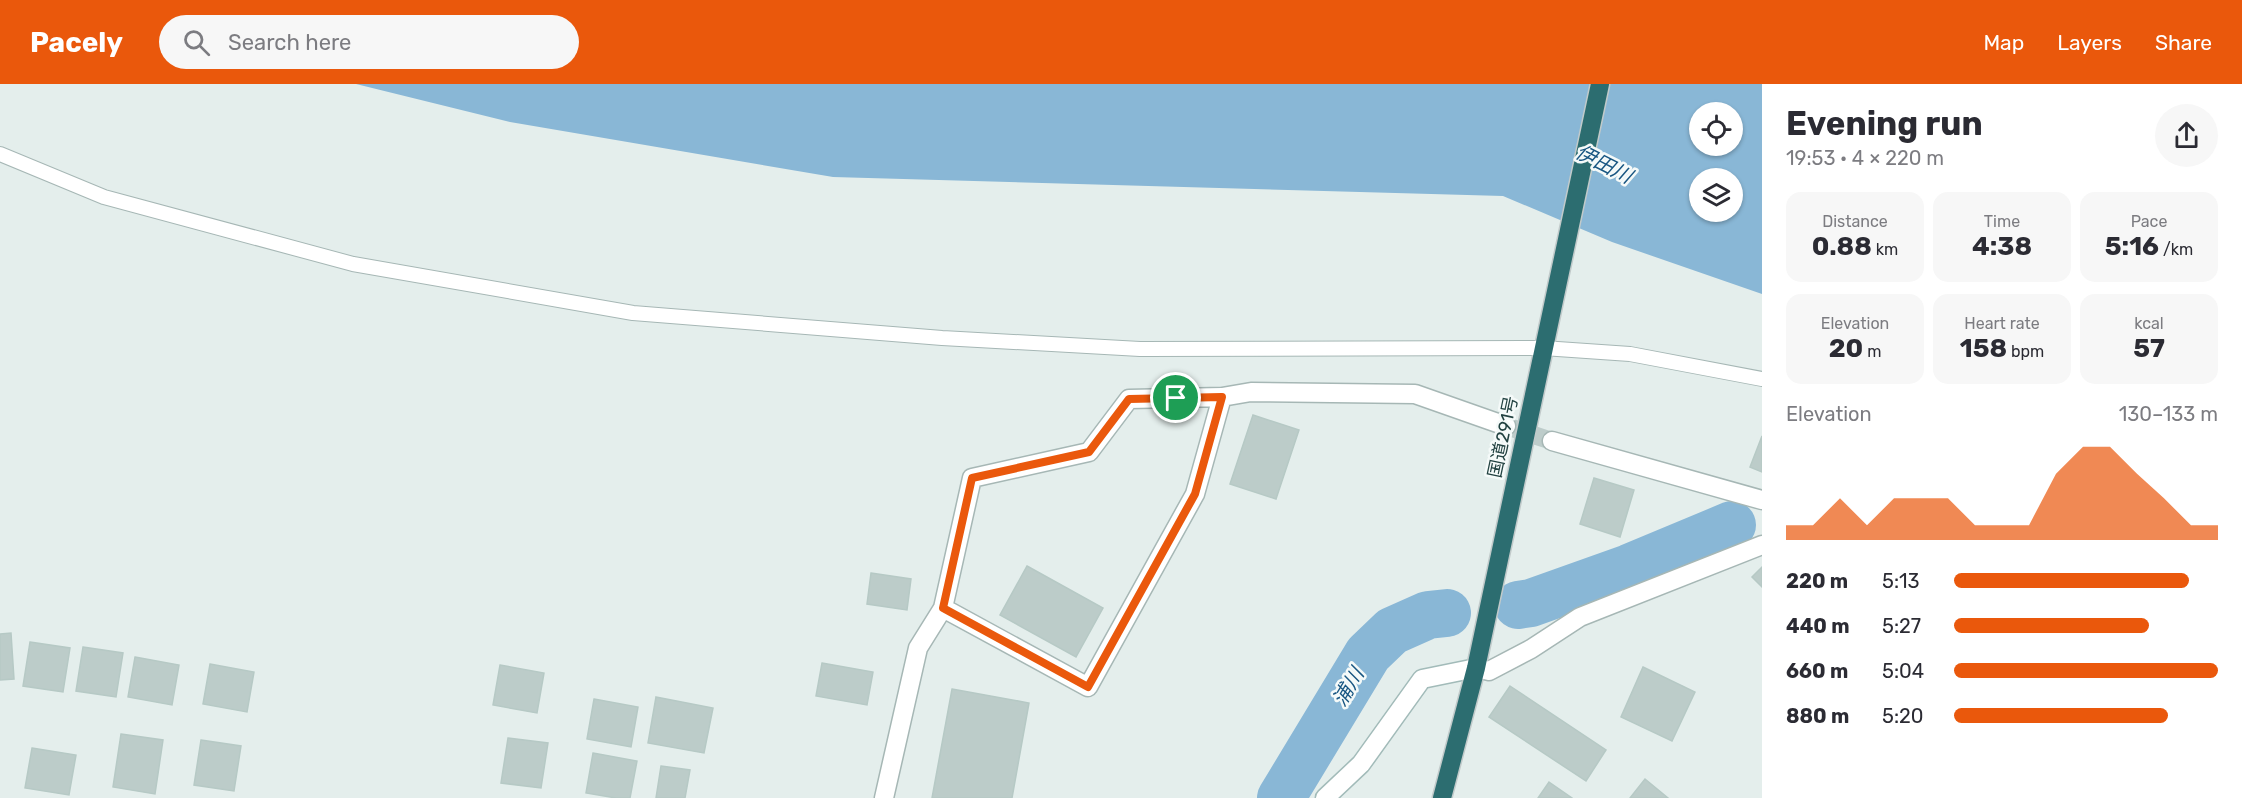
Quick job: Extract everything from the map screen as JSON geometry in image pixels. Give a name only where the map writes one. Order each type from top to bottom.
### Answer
[{"type":"highway","name":"国道291号","points":[[1442,798],[1476,668],[1600,84]]},
{"type":"street","points":[[884,798],[918,648],[943,608],[972,478],[1089,452],[1129,399],[1222,397],[1251,392],[1415,394],[1506,426]]},
{"type":"street","points":[[943,608],[1088,687],[1195,494],[1222,397]]},
{"type":"street","points":[[1552,441],[1762,500]]},
{"type":"street","points":[[1325,798],[1361,764],[1422,679],[1476,668],[1489,671],[1531,649],[1580,617],[1762,544]]},
{"type":"lane","points":[[0,154],[104,197],[353,264],[633,313],[942,338],[1140,349],[1543,348],[1630,354],[1762,379]]},
{"type":"water","name":"伊田川","points":[[356,84],[1762,84],[1762,294],[1612,242],[1503,196],[833,177],[510,122]]},
{"type":"building","points":[[1253,415],[1299,430],[1276,499],[1230,484]]},
{"type":"building","points":[[1762,436],[1762,472],[1750,467]]},
{"type":"building","points":[[1594,478],[1634,490],[1620,537],[1580,524]]},
{"type":"building","points":[[1027,566],[1103,608],[1076,657],[1000,615]]},
{"type":"building","points":[[1762,567],[1762,587],[1752,577]]},
{"type":"building","points":[[871,573],[911,579],[907,610],[867,604]]},
{"type":"building","points":[[11,633],[14,679],[0,680],[0,634]]},
{"type":"building","points":[[30,642],[70,648],[63,692],[23,686]]},
{"type":"building","points":[[83,647],[123,653],[116,697],[76,691]]},
{"type":"building","points":[[135,657],[179,665],[172,705],[128,697]]},
{"type":"building","points":[[822,663],[873,672],[867,705],[816,696]]},
{"type":"building","points":[[210,664],[254,672],[247,712],[203,704]]},
{"type":"building","points":[[500,665],[544,673],[537,713],[493,705]]},
{"type":"building","points":[[1643,667],[1695,692],[1672,741],[1621,717]]},
{"type":"building","points":[[1510,686],[1606,750],[1586,781],[1489,717]]},
{"type":"building","points":[[952,689],[1029,703],[1012,798],[932,798]]},
{"type":"building","points":[[656,697],[713,708],[704,753],[648,743]]},
{"type":"building","points":[[594,699],[638,707],[631,747],[587,739]]},
{"type":"building","points":[[121,734],[163,740],[155,794],[113,787]]},
{"type":"building","points":[[508,738],[548,743],[541,788],[501,783]]},
{"type":"building","points":[[201,740],[241,746],[234,791],[194,785]]},
{"type":"building","points":[[32,748],[76,755],[69,795],[25,788]]},
{"type":"building","points":[[593,753],[637,761],[630,798],[586,793]]},
{"type":"building","points":[[661,766],[690,770],[685,798],[656,798]]},
{"type":"building","points":[[1645,779],[1668,798],[1630,798]]},
{"type":"building","points":[[1549,782],[1572,798],[1538,798]]},
{"type":"waterway","name":"浦川","points":[[1518,605],[1531,603],[1629,568],[1732,525]]},
{"type":"waterway","name":"浦川","points":[[1281,798],[1368,654],[1392,631],[1428,615],[1447,613]]},
{"type":"tunnel","points":[[1506,426],[1552,441]]},
{"type":"route","points":[[1222,397],[1195,494],[1088,687],[943,608],[972,478],[1089,452],[1129,399],[1176,398],[1222,397]]}]
